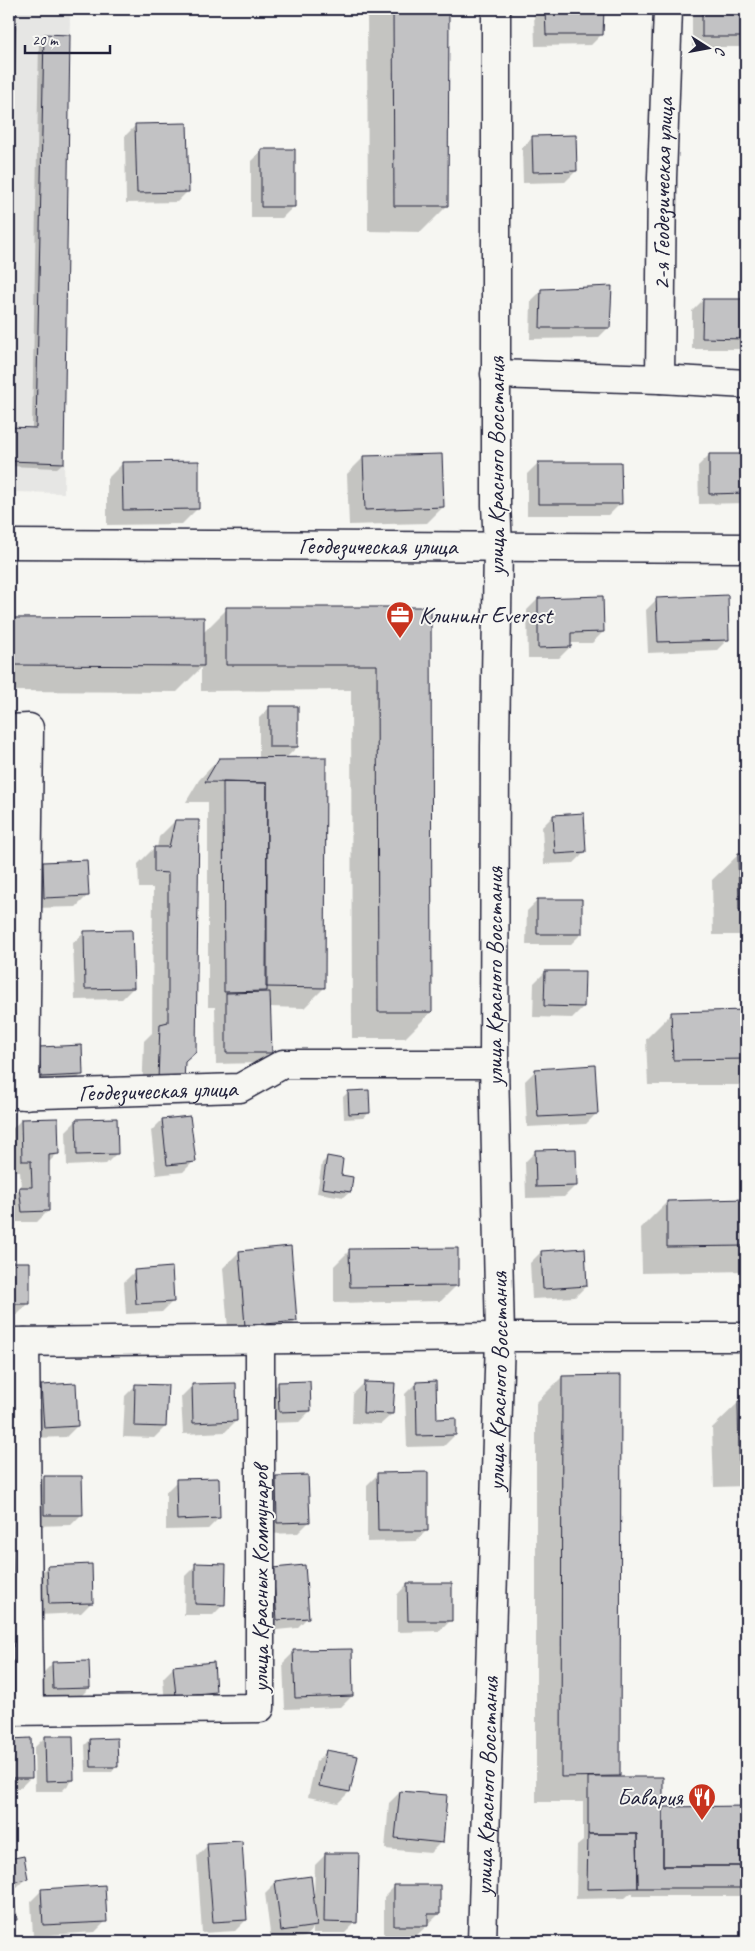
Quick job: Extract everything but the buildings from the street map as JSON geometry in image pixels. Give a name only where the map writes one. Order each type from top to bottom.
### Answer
[{"type":"street","name":"улица Красного Восстания","points":[[482,1942],[500,1337],[494,1064],[498,546],[496,505],[496,9]]},
{"type":"street","name":"2-я Геодезическая улица","points":[[660,378],[662,178],[668,9]]},
{"type":"street","points":[[496,374],[660,378],[746,384]]},
{"type":"street","name":"Геодезическая улица","points":[[9,544],[746,548]]},
{"type":"street","name":"Геодезическая улица","points":[[9,729],[29,728],[17,1095],[240,1088],[283,1064],[494,1064]]},
{"type":"street","name":"улица Красных Коммунаров","points":[[260,1340],[260,1708],[19,1711],[17,1342],[500,1337],[746,1337]]},
{"type":"shaded area","points":[[9,9],[70,9],[64,493],[9,492]]},
{"type":"place","name":"Клининг Everest","points":[[400,639]]},
{"type":"place","name":"Бавария","points":[[702,1821]]}]
